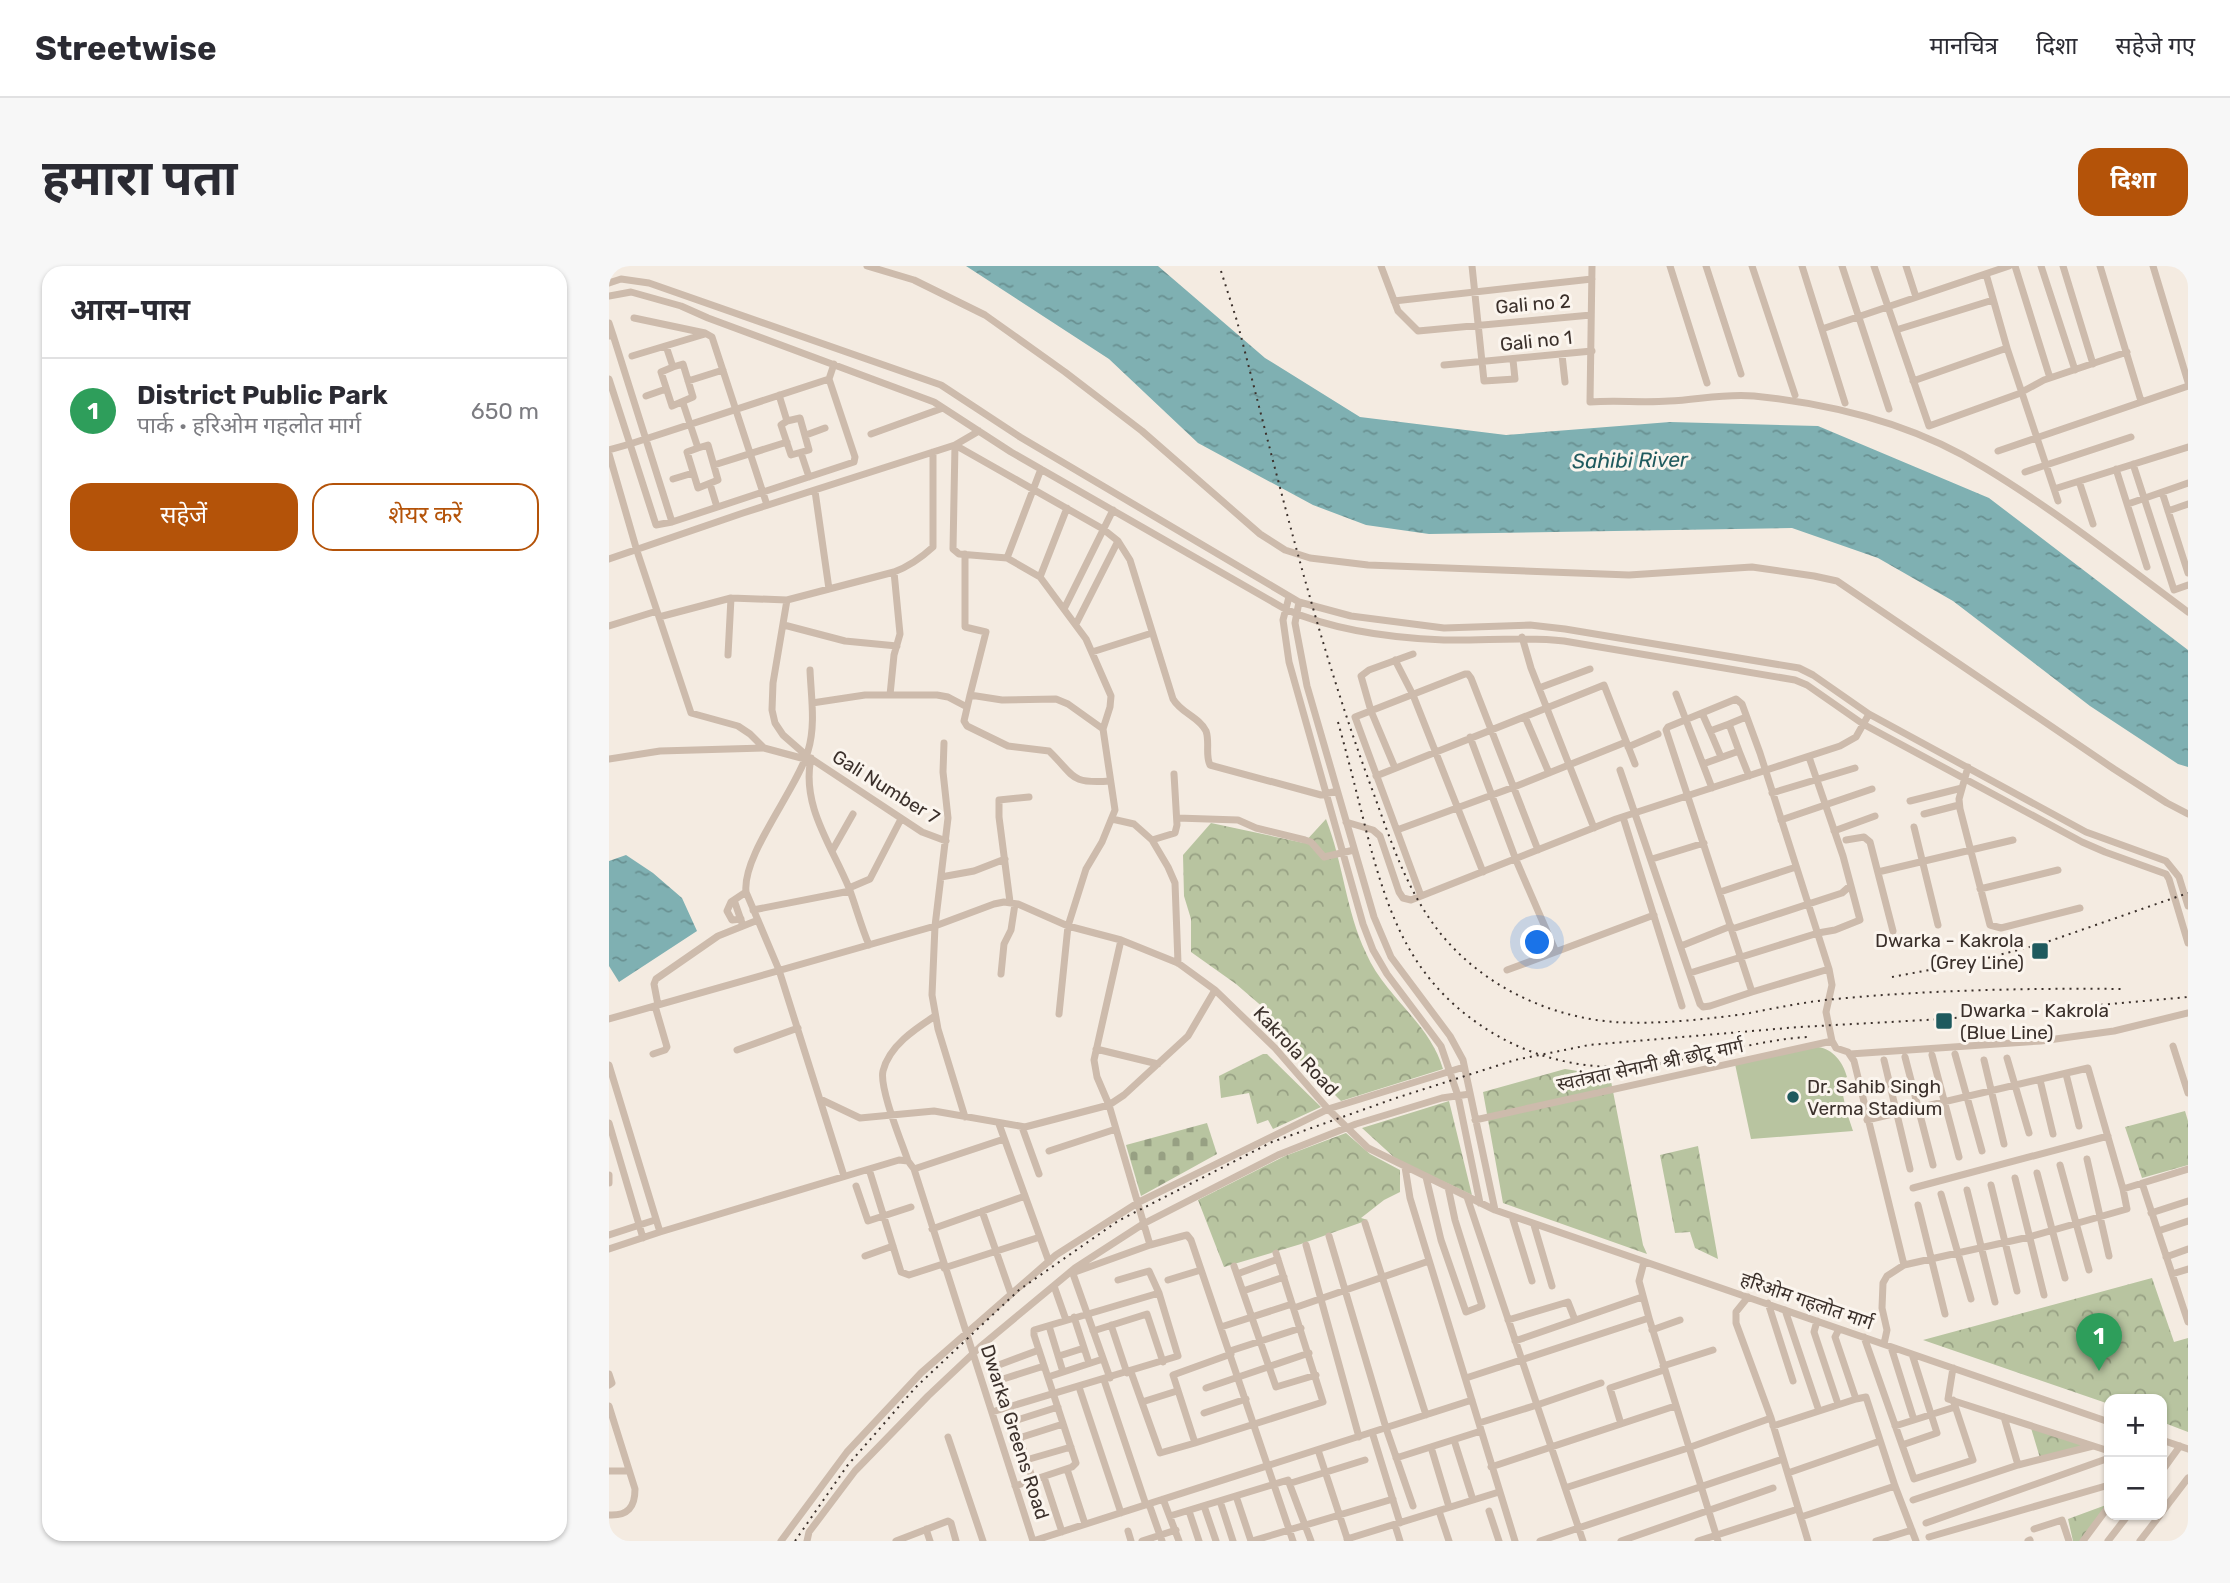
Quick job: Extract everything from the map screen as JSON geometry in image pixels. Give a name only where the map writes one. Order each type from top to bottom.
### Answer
[{"type":"street","points":[[867,266],[915,280],[985,315],[1142,430],[1260,534],[1285,550],[1310,558],[1368,565],[1629,575],[1752,568],[1814,576],[1837,582],[2114,769],[2188,814]]},
{"type":"street","points":[[1381,266],[1394,301],[1592,279]]},
{"type":"street","points":[[1472,266],[1484,381],[1515,379],[1513,360]]},
{"type":"street","points":[[1592,266],[1590,402],[1751,396],[1840,409],[1892,425],[1984,467],[2040,503],[2188,612]]},
{"type":"street","points":[[1670,266],[1707,383]]},
{"type":"street","points":[[1706,266],[1741,374]]},
{"type":"street","points":[[1752,266],[1795,395]]},
{"type":"street","points":[[1802,266],[1845,403]]},
{"type":"street","points":[[1842,266],[1889,409]]},
{"type":"street","points":[[1874,266],[1927,422],[1931,426],[2022,392],[2050,378],[2127,352]]},
{"type":"street","points":[[1906,266],[1916,297]]},
{"type":"street","points":[[1822,329],[2009,266]]},
{"type":"street","points":[[2015,266],[2050,378]]},
{"type":"street","points":[[2041,266],[2075,370]]},
{"type":"street","points":[[2063,266],[2093,364]]},
{"type":"street","points":[[2100,266],[2141,401]]},
{"type":"street","points":[[1998,451],[2188,384],[2184,358],[2153,266]]},
{"type":"street","points":[[1986,274],[2007,348],[2058,501]]},
{"type":"street","points":[[609,283],[621,279],[649,283],[941,386],[1299,602],[1352,615],[1444,628],[1530,625],[1565,629],[1783,664],[1813,675],[1869,714],[2086,832],[2166,862],[2179,877],[2188,906]]},
{"type":"street","points":[[609,296],[631,292],[681,306],[934,402],[1041,469],[1285,609],[1329,625],[1385,635],[1443,640],[1522,637],[1564,641],[1780,676],[1807,685],[1863,724],[1963,779],[2093,847],[2166,874],[2188,943]]},
{"type":"street","points":[[1896,330],[1993,300]]},
{"type":"street","name":"Gali no 2","points":[[1394,301],[1398,311],[1418,331],[1591,315]]},
{"type":"street","points":[[635,318],[709,335]]},
{"type":"street","points":[[632,356],[709,335],[719,322]]},
{"type":"street","points":[[609,323],[672,522]]},
{"type":"street","points":[[709,335],[767,505]]},
{"type":"street","points":[[666,346],[673,367]]},
{"type":"street","points":[[1913,381],[2007,348]]},
{"type":"street","name":"Gali no 1","points":[[1444,365],[1592,351]]},
{"type":"street","name":"Gali no 1","points":[[1562,355],[1565,382]]},
{"type":"street","points":[[683,364],[693,397],[672,406],[660,372],[673,367],[683,364]]},
{"type":"street","points":[[609,379],[656,524],[672,522],[855,460],[829,379],[834,364]]},
{"type":"street","points":[[688,382],[723,370]]},
{"type":"street","points":[[764,748],[738,726],[691,713],[637,551],[609,452],[829,379]]},
{"type":"street","points":[[646,396],[666,389]]},
{"type":"street","points":[[779,396],[787,421]]},
{"type":"street","points":[[683,403],[698,448]]},
{"type":"street","points":[[871,433],[943,408]]},
{"type":"street","points":[[800,418],[810,449],[791,455],[781,423],[787,421],[800,418]]},
{"type":"street","points":[[806,435],[825,429]]},
{"type":"street","points":[[609,559],[955,445],[979,431]]},
{"type":"street","points":[[2025,472],[2131,437]]},
{"type":"street","points":[[714,465],[787,442]]},
{"type":"street","points":[[708,445],[718,480],[697,487],[687,452],[698,448],[708,445]]},
{"type":"street","points":[[955,445],[1103,529],[1118,541],[1130,560],[1173,699],[1180,710],[1199,723],[1207,734],[1207,758],[1210,765],[1321,795],[1337,791]]},
{"type":"street","points":[[955,445],[953,545],[956,552],[1007,558],[1040,577],[1076,624],[1092,652],[1111,696],[1103,729],[1115,810],[1086,869],[1068,926],[1059,1014]]},
{"type":"street","points":[[2054,489],[2188,447]]},
{"type":"street","points":[[609,626],[731,598],[787,600],[894,572],[914,564],[933,547],[933,452]]},
{"type":"street","points":[[801,453],[809,477]]},
{"type":"street","points":[[2133,464],[2174,590],[2188,585]]},
{"type":"street","points":[[1007,558],[1041,469]]},
{"type":"street","points":[[2116,469],[2147,568]]},
{"type":"street","points":[[673,479],[693,473]]},
{"type":"street","points":[[2079,481],[2093,524]]},
{"type":"street","points":[[2128,504],[2188,483]]},
{"type":"street","points":[[710,484],[717,507]]},
{"type":"street","points":[[815,491],[829,589]]},
{"type":"street","points":[[2161,492],[2188,573]]},
{"type":"street","points":[[2168,511],[2188,504]]},
{"type":"street","points":[[1040,577],[1067,508]]},
{"type":"street","points":[[1064,609],[1113,510]]},
{"type":"street","points":[[1076,624],[1118,541]]},
{"type":"street","points":[[965,554],[965,627],[986,632],[964,721],[967,726],[1008,746],[1049,751],[1066,771],[1082,781],[1110,781]]},
{"type":"street","points":[[890,695],[900,628],[894,572]]},
{"type":"street","points":[[1289,597],[1285,609],[1284,630],[1289,662],[1342,853],[1373,950],[1387,974],[1441,1046],[1458,1096],[1480,1203]]},
{"type":"street","points":[[728,655],[731,598]]},
{"type":"street","points":[[787,600],[773,682],[772,710],[775,723],[783,735],[807,758],[815,815],[849,890],[869,945]]},
{"type":"street","points":[[1299,602],[1296,636],[1307,686],[1354,850],[1384,943],[1399,969],[1450,1036],[1464,1067],[1495,1210]]},
{"type":"street","points":[[784,625],[845,641],[897,646]]},
{"type":"street","points":[[1092,652],[1152,633]]},
{"type":"street","points":[[1522,637],[1594,828]]},
{"type":"street","points":[[1395,768],[1371,711],[1361,676],[1369,670],[1413,654]]},
{"type":"street","points":[[1395,660],[1413,695],[1483,872]]},
{"type":"street","points":[[1539,688],[1590,669]]},
{"type":"street","points":[[810,670],[813,723],[807,758],[746,876],[746,892],[779,970],[844,1176]]},
{"type":"street","points":[[1421,896],[1355,717],[1468,674],[1538,850]]},
{"type":"street","points":[[1376,776],[1604,685],[1635,764]]},
{"type":"street","points":[[1676,694],[1712,788]]},
{"type":"street","points":[[812,703],[865,695],[937,695],[967,707]]},
{"type":"street","points":[[970,695],[1002,699],[1056,699],[1068,704],[1103,729]]},
{"type":"street","points":[[1752,992],[1666,730],[1736,699],[1742,704],[1829,969],[1832,985],[1826,1012],[1832,1041],[1836,1048],[1850,1055],[1854,1061],[1904,1265]]},
{"type":"street","points":[[1702,713],[1721,757]]},
{"type":"street","points":[[1346,822],[1377,832],[1383,841],[1403,898],[1407,900],[1623,817],[1848,743],[1856,737],[1869,714]]},
{"type":"street","points":[[1525,717],[1549,773]]},
{"type":"street","points":[[1710,732],[1746,717]]},
{"type":"street","points":[[1729,724],[1749,776]]},
{"type":"street","points":[[1397,830],[1658,733]]},
{"type":"street","points":[[1470,737],[1516,860],[1555,950]]},
{"type":"street","points":[[944,743],[943,772],[948,806],[932,982],[935,1016],[965,1118]]},
{"type":"street","points":[[609,759],[660,751],[764,748],[807,758]]},
{"type":"street","points":[[1703,764],[1739,751]]},
{"type":"street","points":[[1690,973],[1835,930],[1860,920],[1835,831],[1809,757]]},
{"type":"street","name":"Gali Number 7","points":[[807,758],[922,832],[946,841]]},
{"type":"street","points":[[1968,767],[1959,805],[1990,925],[1993,928],[2001,928],[2080,908]]},
{"type":"street","points":[[1772,793],[1856,768]]},
{"type":"street","points":[[1620,770],[1703,1007],[1829,969]]},
{"type":"street","points":[[1153,840],[1175,833],[1177,818],[1174,774]]},
{"type":"street","points":[[1910,801],[1962,788]]},
{"type":"street","points":[[1781,820],[1872,789]]},
{"type":"street","points":[[1002,974],[1004,944],[1011,930],[1013,903],[999,800],[1029,797]]},
{"type":"street","points":[[1924,814],[1959,805]]},
{"type":"street","points":[[832,851],[853,814]]},
{"type":"street","points":[[1835,831],[1875,816]]},
{"type":"street","points":[[1623,817],[1682,1006]]},
{"type":"street","points":[[1177,818],[1238,820],[1256,828],[1311,842],[1324,856],[1354,850]]},
{"type":"street","points":[[753,910],[849,890],[870,879],[901,819]]},
{"type":"street","points":[[1112,819],[1134,824],[1153,840],[1168,867],[1175,883],[1178,963]]},
{"type":"street","points":[[1914,827],[1938,925]]},
{"type":"street","points":[[1846,840],[1857,837],[1868,839],[1893,931]]},
{"type":"street","points":[[1878,872],[2013,840]]},
{"type":"street","points":[[1652,859],[1704,843]]},
{"type":"street","points":[[941,877],[974,871],[1005,859]]},
{"type":"street","points":[[1720,892],[1797,867]]},
{"type":"street","points":[[1980,889],[2058,870]]},
{"type":"street","points":[[1681,946],[1809,905],[1842,893],[1850,886]]},
{"type":"street","points":[[746,892],[734,900],[728,907],[727,914],[732,920],[742,922],[758,920]]},
{"type":"street","points":[[609,1019],[935,926],[994,904],[1013,903]]},
{"type":"street","name":"Kakrola Road","points":[[1013,903],[1068,926],[1121,940],[1178,963],[1216,990],[1275,1048],[1328,1109],[1368,1148],[1495,1210]]},
{"type":"street","points":[[1507,970],[1654,915]]},
{"type":"street","points":[[653,1054],[667,1049],[656,1005],[656,979],[712,939],[742,922]]},
{"type":"street","points":[[1121,940],[1096,1049],[1095,1068],[1109,1105],[1150,1245]]},
{"type":"street","points":[[820,1099],[860,1118],[934,1111],[999,1124],[1022,1127],[1037,1125],[1109,1105],[1124,1096],[1188,1036],[1216,990]]},
{"type":"street","points":[[1850,1055],[2041,1041],[2114,1031],[2188,1013]]},
{"type":"street","points":[[935,1016],[909,1033],[883,1068],[882,1077],[908,1161],[914,1169],[1004,1139]]},
{"type":"street","points":[[737,1049],[798,1028]]},
{"type":"street","name":"स्वतंत्रता सेनानी श्री छोटू मार्ग","points":[[1475,1120],[1832,1041]]},
{"type":"street","points":[[2173,1046],[2186,1077],[2188,1093]]},
{"type":"street","points":[[1096,1049],[1158,1064]]},
{"type":"street","points":[[1955,1054],[1982,1151]]},
{"type":"street","points":[[1932,1055],[1959,1157]]},
{"type":"street","points":[[1905,1057],[1933,1165]]},
{"type":"street","points":[[2007,1058],[2029,1133]]},
{"type":"street","points":[[1884,1060],[1910,1169]]},
{"type":"street","points":[[1984,1060],[2004,1144]]},
{"type":"street","points":[[609,1065],[660,1232]]},
{"type":"street","points":[[781,1541],[847,1452],[921,1373],[1049,1262],[1136,1203],[1328,1109],[1464,1067]]},
{"type":"street","points":[[1867,1120],[2088,1068],[2127,1209],[2029,1237],[1904,1265],[1887,1276],[1883,1283],[1882,1308],[1888,1330],[1888,1345],[1914,1420]]},
{"type":"street","points":[[2066,1073],[2079,1126]]},
{"type":"street","points":[[2040,1080],[2053,1134]]},
{"type":"street","points":[[807,1541],[810,1532],[855,1471],[928,1396],[980,1347],[1054,1286],[1143,1224],[1278,1155],[1356,1124],[1406,1108],[1470,1094]]},
{"type":"street","points":[[609,1099],[618,1097]]},
{"type":"street","points":[[609,1124],[643,1238]]},
{"type":"street","points":[[999,1124],[1049,1262]]},
{"type":"street","points":[[1022,1127],[1039,1174]]},
{"type":"street","points":[[1049,1150],[1116,1129]]},
{"type":"street","points":[[1913,1188],[2108,1136]]},
{"type":"street","points":[[2087,1159],[2109,1256]]},
{"type":"street","points":[[609,1249],[844,1176],[899,1160],[908,1161]]},
{"type":"street","points":[[2060,1165],[2089,1270]]},
{"type":"street","points":[[1405,1167],[1410,1198],[1515,1541]]},
{"type":"street","points":[[869,1169],[901,1272],[905,1275],[1040,1237]]},
{"type":"street","name":"Dwarka Greens Road","points":[[914,1169],[1033,1541]]},
{"type":"street","points":[[2123,1189],[2188,1169]]},
{"type":"street","points":[[2037,1173],[2065,1278]]},
{"type":"street","points":[[609,1175],[609,1183]]},
{"type":"street","points":[[1426,1177],[1441,1240],[1466,1312],[1482,1306],[1455,1220],[1448,1187]]},
{"type":"street","points":[[2015,1178],[2044,1295]]},
{"type":"street","points":[[2142,1183],[2188,1322]]},
{"type":"street","points":[[1991,1185],[2017,1291]]},
{"type":"street","points":[[856,1186],[867,1220],[911,1207]]},
{"type":"street","points":[[1967,1190],[1995,1302]]},
{"type":"street","points":[[1941,1194],[1971,1299]]},
{"type":"street","points":[[932,1229],[1025,1196]]},
{"type":"street","points":[[1467,1197],[1583,1541]]},
{"type":"street","points":[[2151,1213],[2188,1201]]},
{"type":"street","points":[[1918,1205],[1945,1314]]},
{"type":"street","name":"हरिओम गहलोत मार्ग","points":[[1495,1210],[2104,1420]]},
{"type":"street","points":[[982,1211],[1011,1294]]},
{"type":"street","points":[[1512,1216],[1532,1281]]},
{"type":"street","points":[[609,1235],[655,1220]]},
{"type":"street","points":[[2158,1231],[2188,1222]]},
{"type":"street","points":[[1366,1223],[1426,1415]]},
{"type":"street","points":[[1534,1225],[1552,1286]]},
{"type":"street","points":[[1072,1272],[1187,1235],[1239,1377],[1293,1541]]},
{"type":"street","points":[[1329,1236],[1386,1428],[1413,1506]]},
{"type":"street","points":[[1307,1245],[1359,1437]]},
{"type":"street","points":[[865,1256],[893,1247]]},
{"type":"street","points":[[2166,1257],[2188,1249]]},
{"type":"street","points":[[1111,1325],[1160,1453],[1322,1404],[1323,1400],[1309,1353],[1277,1256],[1236,1270],[1277,1387],[1315,1375]]},
{"type":"street","points":[[1221,1327],[1321,1299],[1429,1261]]},
{"type":"street","points":[[1644,1262],[1639,1281],[1643,1297],[1717,1538]]},
{"type":"street","points":[[2172,1274],[2188,1269]]},
{"type":"street","points":[[1168,1280],[1201,1270]]},
{"type":"street","points":[[992,1412],[1176,1358],[1178,1354],[1159,1293],[1149,1271],[1118,1280]]},
{"type":"street","points":[[1072,1272],[1103,1359],[1147,1504],[1161,1538]]},
{"type":"street","points":[[1243,1291],[1284,1277]]},
{"type":"street","points":[[1054,1286],[1089,1363]]},
{"type":"street","points":[[2179,1294],[2188,1291]]},
{"type":"street","points":[[1015,1486],[1067,1469],[1076,1463],[1033,1332],[1070,1318],[1159,1293]]},
{"type":"street","points":[[1515,1341],[1643,1297]]},
{"type":"street","points":[[1748,1297],[1736,1312],[1736,1323],[1772,1422],[1808,1541]]},
{"type":"street","points":[[1508,1320],[1568,1302],[1575,1320]]},
{"type":"street","points":[[1768,1303],[1793,1381]]},
{"type":"street","points":[[1785,1310],[1819,1410]]},
{"type":"street","points":[[1093,1331],[1147,1314],[1163,1362]]},
{"type":"street","points":[[1466,1378],[1649,1318]]},
{"type":"street","points":[[1652,1330],[1680,1320]]},
{"type":"street","points":[[1817,1321],[1814,1332],[1838,1404]]},
{"type":"street","points":[[1049,1325],[1063,1372]]},
{"type":"street","points":[[1195,1443],[1174,1374],[1301,1328]]},
{"type":"street","points":[[1839,1329],[1835,1337],[1856,1399]]},
{"type":"street","points":[[1864,1337],[1914,1479],[1973,1460],[1954,1404],[1948,1398],[1953,1368]]},
{"type":"street","points":[[1059,1356],[1084,1348]]},
{"type":"street","points":[[1033,1480],[996,1368],[997,1364],[1038,1350]]},
{"type":"street","points":[[1621,1424],[1610,1388],[1713,1350]]},
{"type":"street","points":[[1206,1388],[1309,1353]]},
{"type":"street","points":[[1902,1446],[1937,1433],[1912,1354]]},
{"type":"street","points":[[1048,1377],[1103,1359]]},
{"type":"street","points":[[1000,1380],[1044,1366]]},
{"type":"street","points":[[609,1374],[612,1382],[609,1385]]},
{"type":"street","points":[[1396,1458],[1454,1440],[1480,1427],[1601,1382]]},
{"type":"street","points":[[1079,1387],[1121,1513]]},
{"type":"street","points":[[1142,1402],[1177,1391]]},
{"type":"street","points":[[1565,1488],[1772,1422],[1865,1396],[1916,1541]]},
{"type":"street","points":[[1204,1413],[1246,1399]]},
{"type":"street","points":[[1033,1541],[1472,1401]]},
{"type":"street","points":[[1895,1426],[1931,1415],[1954,1404],[2104,1449]]},
{"type":"street","points":[[609,1406],[635,1489],[632,1507],[626,1513],[609,1514]]},
{"type":"street","points":[[1491,1467],[1675,1406]]},
{"type":"street","points":[[1014,1421],[1058,1407]]},
{"type":"street","points":[[2004,1417],[2018,1465]]},
{"type":"street","points":[[1019,1438],[1063,1424]]},
{"type":"street","points":[[1372,1433],[1393,1499],[1400,1541]]},
{"type":"street","points":[[948,1437],[983,1541]]},
{"type":"street","points":[[1454,1440],[1473,1500]]},
{"type":"street","points":[[1788,1473],[1880,1441]]},
{"type":"street","points":[[2167,1442],[2184,1448],[2167,1466]]},
{"type":"street","points":[[1913,1500],[2018,1465],[2094,1446]]},
{"type":"street","points":[[1026,1460],[1071,1447]]},
{"type":"street","points":[[1431,1447],[1449,1507]]},
{"type":"street","points":[[1318,1450],[1348,1540],[1499,1492]]},
{"type":"street","points":[[1540,1541],[1783,1459]]},
{"type":"street","points":[[1291,1483],[1365,1460]]},
{"type":"street","points":[[1926,1523],[2104,1460]]},
{"type":"street","points":[[1067,1469],[1085,1524]]},
{"type":"street","points":[[609,1471],[629,1471]]},
{"type":"street","points":[[1044,1477],[1062,1532]]},
{"type":"street","points":[[2167,1505],[2188,1478]]},
{"type":"street","points":[[1170,1516],[1288,1480],[1311,1541]]},
{"type":"street","points":[[1801,1517],[1895,1486]]},
{"type":"street","points":[[1929,1537],[2104,1486]]},
{"type":"street","points":[[1622,1541],[1773,1488]]},
{"type":"street","points":[[1236,1496],[1251,1541],[1393,1499]]},
{"type":"street","points":[[1163,1499],[1179,1541]]},
{"type":"street","points":[[1220,1501],[1233,1541]]},
{"type":"street","points":[[1204,1506],[1216,1541]]},
{"type":"street","points":[[1698,1541],[1717,1538],[1798,1509]]},
{"type":"street","points":[[1189,1511],[1199,1541]]},
{"type":"street","points":[[1439,1511],[1449,1541]]},
{"type":"street","points":[[1489,1511],[1499,1541]]},
{"type":"street","points":[[2083,1541],[2104,1513]]},
{"type":"street","points":[[2034,1530],[2062,1520],[2069,1541]]},
{"type":"street","points":[[2108,1541],[2124,1520]]},
{"type":"street","points":[[2140,1541],[2156,1520]]},
{"type":"street","points":[[899,1540],[950,1522],[956,1541]]},
{"type":"street","points":[[926,1529],[930,1541]]},
{"type":"street","points":[[1142,1541],[1161,1538],[1175,1530]]},
{"type":"street","points":[[1876,1541],[1912,1530]]},
{"type":"street","points":[[1128,1531],[1131,1541]]},
{"type":"green space","points":[[1326,819],[1359,937],[1366,953],[1384,983],[1428,1038],[1443,1069],[1341,1101],[1256,1016],[1265,1009],[1236,984],[1191,952],[1191,919],[1184,896],[1183,855],[1211,823],[1304,843]]},
{"type":"green space","name":"Dr. Sahib Singh Verma Stadium","points":[[1818,1047],[1833,1053],[1845,1071],[1847,1077],[1840,1080],[1853,1131],[1751,1139],[1735,1064]]},
{"type":"green space","points":[[1267,1054],[1321,1107],[1273,1129],[1268,1120],[1257,1124],[1249,1093],[1221,1098],[1219,1076]]},
{"type":"green space","points":[[1565,1069],[1610,1076],[1647,1254],[1503,1203],[1483,1092]]},
{"type":"green space","points":[[1449,1101],[1472,1195],[1396,1159],[1362,1128]]},
{"type":"green space","points":[[2185,1111],[2188,1121],[2188,1165],[2142,1178],[2125,1127]]},
{"type":"green space","points":[[1207,1123],[1217,1154],[1141,1196],[1126,1145]]},
{"type":"green space","points":[[1346,1133],[1370,1154],[1400,1170],[1400,1192],[1384,1200],[1361,1218],[1368,1220],[1224,1267],[1198,1200],[1285,1156]]},
{"type":"green space","points":[[1698,1146],[1718,1259],[1695,1248],[1690,1232],[1675,1233],[1660,1155]]},
{"type":"green space","points":[[2152,1278],[2174,1342],[2188,1338],[2188,1432],[2167,1424],[2167,1394],[2104,1394],[2104,1402],[1923,1340]]},
{"type":"green space","points":[[2031,1428],[2087,1446],[2040,1458]]},
{"type":"green space","points":[[2104,1506],[2080,1541],[2073,1541],[2068,1519]]},
{"type":"water","name":"Sahibi River","points":[[966,266],[1158,266],[1265,358],[1360,417],[1506,435],[1670,422],[1818,426],[1989,498],[2188,650],[2188,767],[2178,764],[2090,706],[1953,601],[1878,558],[1792,528],[1429,534],[1366,525],[1313,505],[1198,443],[1109,359]]},
{"type":"water","points":[[626,855],[653,873],[682,898],[697,931],[619,982],[609,966],[609,861]]},
{"type":"railway","points":[[1221,271],[1331,668],[1384,823],[1420,904],[1446,940],[1481,972],[1501,986],[1544,1007],[1590,1019],[1629,1023],[1701,1019],[1825,1000],[1900,994],[2013,989],[2125,989]]},
{"type":"railway","points":[[1338,722],[1375,862],[1395,921],[1424,972],[1444,995],[1496,1035],[1557,1060],[1606,1067],[1670,1062],[1761,1043],[1807,1037]]},
{"type":"railway","points":[[1892,977],[1972,962],[2041,944],[2188,893]]},
{"type":"railway","points":[[795,1541],[847,1466],[916,1387],[1019,1290],[1118,1221],[1272,1142],[1515,1060],[1589,1045],[1799,1027],[1944,1019],[2188,997]]},
{"type":"place","name":"Dwarka - Kakrola (Grey Line)","points":[[2040,951]]},
{"type":"place","name":"Dwarka - Kakrola (Blue Line)","points":[[1944,1021]]},
{"type":"place","name":"Dr. Sahib Singh Verma Stadium","points":[[1793,1097]]},
{"type":"place","name":"District Public Park","points":[[2099,1371]]}]
